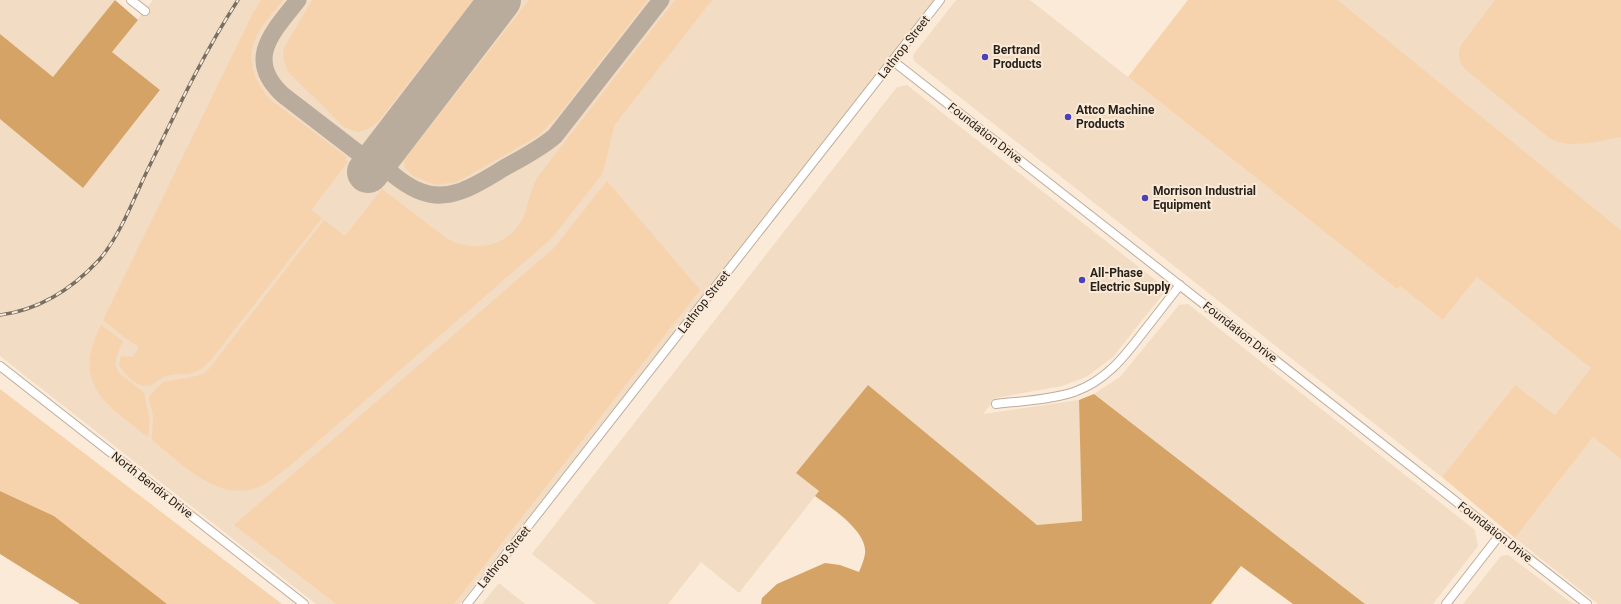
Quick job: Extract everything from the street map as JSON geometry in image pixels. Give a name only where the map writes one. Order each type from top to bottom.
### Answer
[{"type":"street","points":[[131,0],[145,11]]},
{"type":"street","name":"Lathrop Street","points":[[467,604],[940,0]]},
{"type":"street","name":"Foundation Drive","points":[[893,61],[1587,604]]},
{"type":"street","points":[[996,404],[1058,396],[1075,392],[1098,380],[1122,360],[1180,285]]},
{"type":"street","name":"North Bendix Drive","points":[[0,366],[304,604]]},
{"type":"street","points":[[1446,604],[1499,536]]},
{"type":"shaded area","points":[[0,0],[115,0],[53,78],[0,34]]},
{"type":"shaded area","points":[[115,0],[138,20],[112,52],[160,90],[83,188],[0,119],[0,34],[53,77]]},
{"type":"shaded area","points":[[153,0],[935,0],[460,604],[316,604],[0,356],[0,119],[83,188],[160,91],[112,52]]},
{"type":"shaded area","points":[[261,0],[283,0],[263,26],[253,44],[253,70],[260,86],[271,100],[347,157],[345,160],[348,162],[311,210],[322,218],[210,361],[197,371],[186,374],[175,374],[162,378],[150,386],[137,384],[119,365],[121,356],[133,357],[139,347],[125,338],[103,320],[253,13]]},
{"type":"shaded area","points":[[312,0],[473,0],[378,122],[368,129],[358,132],[344,127],[288,72],[284,61],[283,50]]},
{"type":"shaded area","points":[[529,0],[648,0],[557,117],[538,136],[457,182],[435,185],[413,176],[405,168],[404,160]]},
{"type":"shaded area","points":[[675,0],[712,0],[614,126],[603,173],[552,238],[292,464],[264,485],[253,489],[238,491],[224,489],[211,484],[186,468],[152,440],[153,416],[149,399],[150,395],[163,382],[197,376],[203,374],[209,369],[324,220],[345,236],[382,189],[446,238],[456,243],[478,246],[489,245],[508,236],[523,218],[539,175]]},
{"type":"shaded area","points":[[956,0],[1030,0],[1397,289],[1400,286],[1443,320],[1477,277],[1592,368],[1555,415],[1515,385],[1442,477],[914,61],[913,55]]},
{"type":"shaded area","points":[[1188,0],[1338,0],[1621,230],[1621,459],[1593,437],[1515,538],[1442,477],[1515,385],[1555,415],[1591,368],[1477,277],[1443,320],[1400,286],[1397,289],[1128,77]]},
{"type":"shaded area","points":[[1338,0],[1621,0],[1621,230],[1537,162]]},
{"type":"shaded area","points":[[1495,0],[1621,0],[1621,137],[1584,144],[1557,142],[1549,138],[1466,70],[1459,58],[1461,45]]},
{"type":"shaded area","points":[[907,85],[1163,286],[1163,294],[1113,357],[1086,377],[1062,386],[996,398],[983,414],[1079,400],[1082,521],[1037,525],[868,385],[797,473],[819,491],[739,593],[701,562],[668,604],[596,604],[532,554],[897,87]]},
{"type":"shaded area","points":[[607,181],[700,290],[454,604],[336,604],[234,525],[554,248]]},
{"type":"shaded area","points":[[1188,304],[1475,530],[1478,546],[1433,604],[1365,604],[1094,394],[1120,377],[1179,305]]},
{"type":"shaded area","points":[[101,325],[123,341],[118,352],[116,367],[123,377],[144,393],[150,421],[148,437],[106,403],[97,391],[91,378],[90,363],[93,345]]},
{"type":"shaded area","points":[[868,385],[1037,525],[1082,521],[1079,400],[1094,394],[1365,604],[1293,604],[1241,566],[1211,604],[761,604],[762,598],[777,584],[825,563],[840,565],[859,572],[865,554],[861,537],[847,521],[815,496],[819,491],[796,473]]},
{"type":"shaded area","points":[[0,389],[282,604],[167,604],[54,516],[0,491]]},
{"type":"shaded area","points":[[1593,437],[1621,459],[1621,604],[1598,604],[1515,538]]},
{"type":"shaded area","points":[[0,491],[54,516],[167,604],[80,604],[0,554]]},
{"type":"shaded area","points":[[1508,555],[1573,604],[1463,604],[1501,556]]},
{"type":"shaded area","points":[[499,583],[525,604],[482,604]]},
{"type":"taxiway","points":[[298,0],[280,23],[266,46],[264,58],[265,69],[271,82],[283,95],[374,165]]},
{"type":"taxiway","points":[[377,161],[410,186],[422,192],[435,195],[444,195],[464,190],[481,182],[537,149],[555,136],[661,0]]},
{"type":"runway","points":[[368,172],[500,0]]},
{"type":"railway","points":[[0,315],[28,308],[42,303],[54,296],[78,280],[107,250],[114,240],[126,216],[190,83],[225,20],[238,0]]},
{"type":"place","name":"Bertrand Products","points":[[985,57]]},
{"type":"place","name":"Attco Machine Products","points":[[1068,117]]},
{"type":"place","name":"Morrison Industrial Equipment","points":[[1145,198]]},
{"type":"place","name":"All-Phase Electric Supply","points":[[1082,280]]}]
